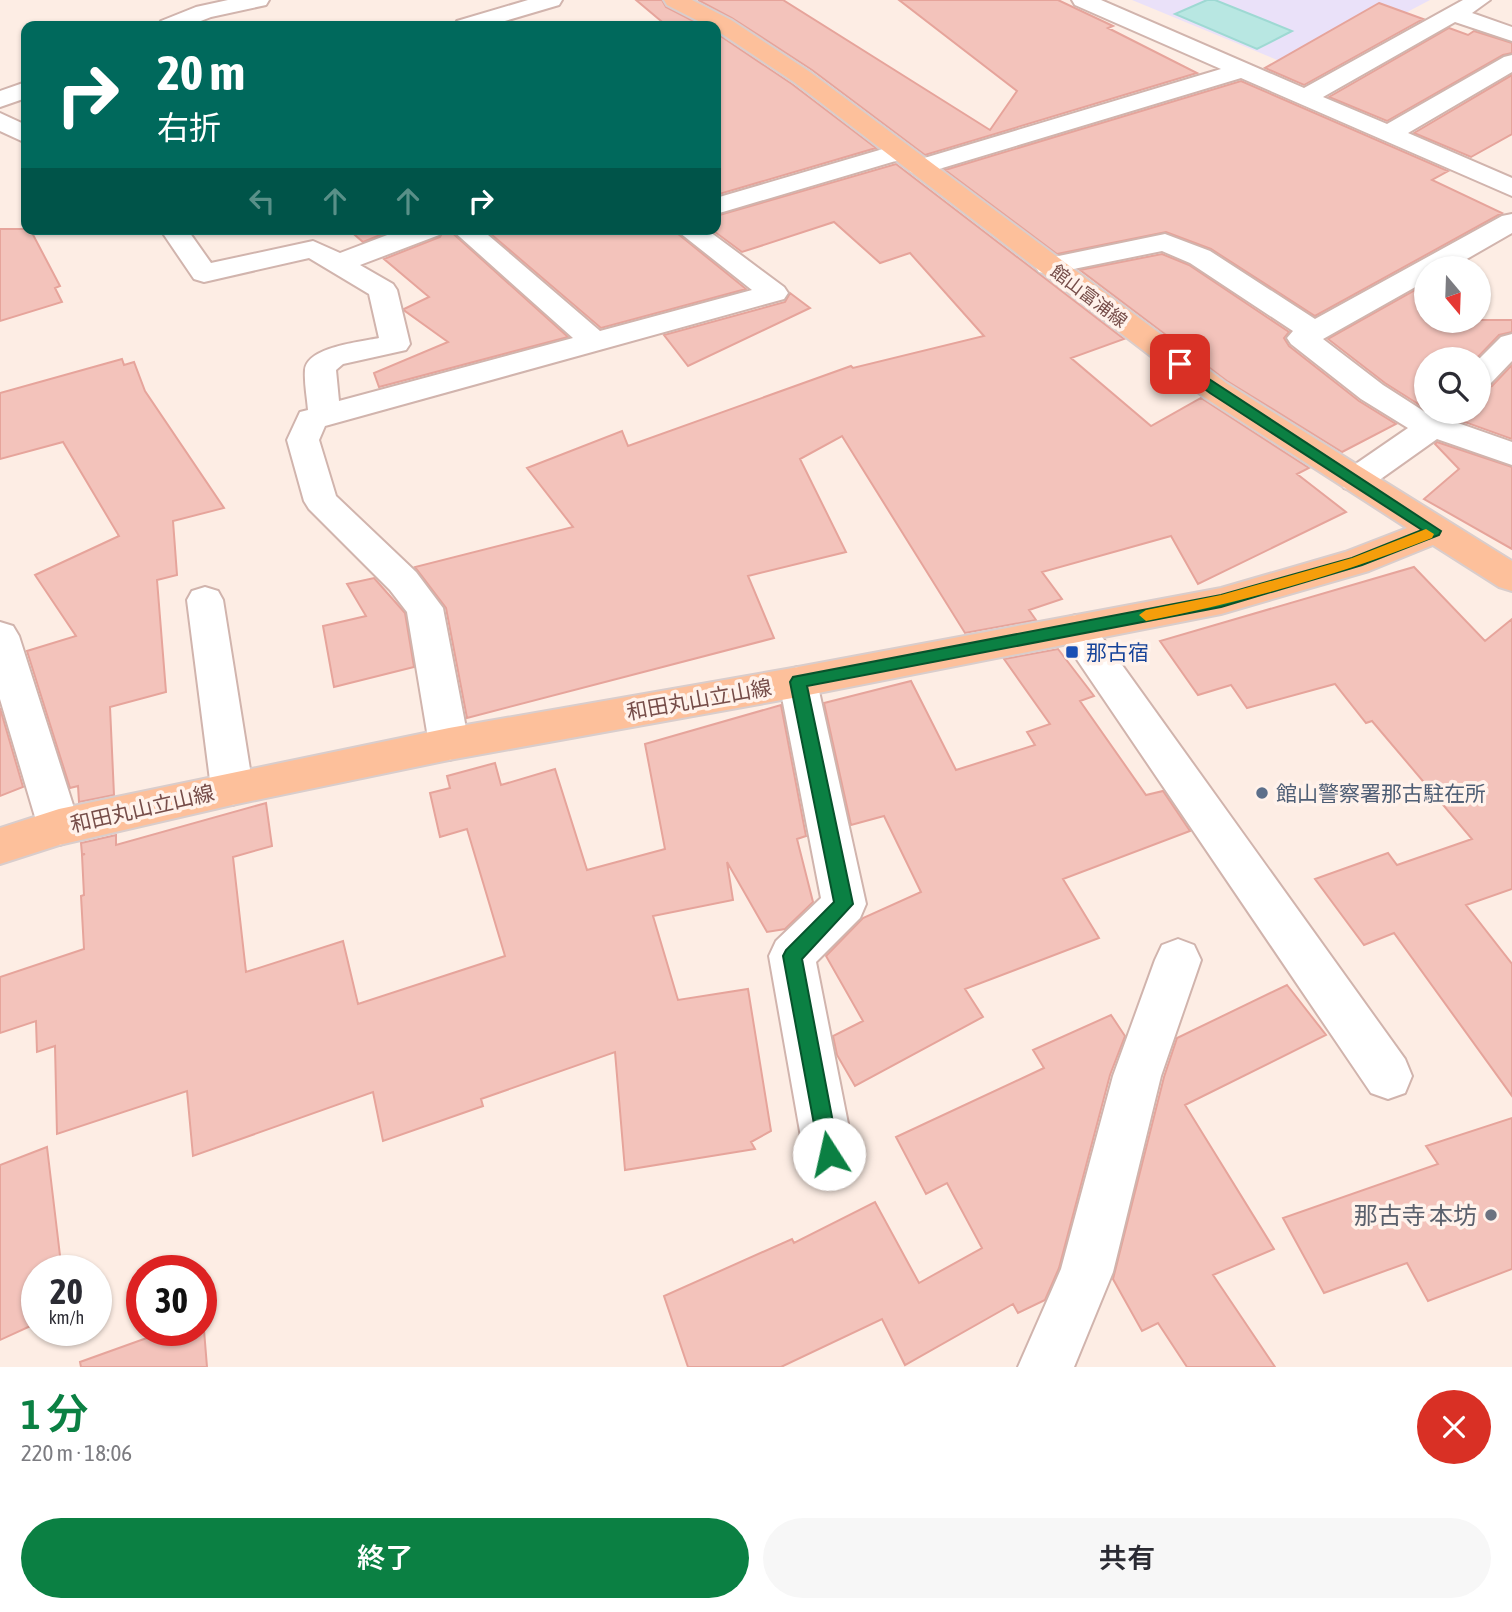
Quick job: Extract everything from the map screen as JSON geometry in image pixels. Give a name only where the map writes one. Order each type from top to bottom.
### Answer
[{"type":"main road","name":"館山富浦線","points":[[675,0],[711,21]]},
{"type":"main road","name":"館山富浦線","points":[[721,27],[802,77],[1215,390],[1512,578]]},
{"type":"main road","name":"和田丸山立山線","points":[[0,846],[59,827],[232,788],[449,744],[798,682],[1221,601],[1356,562],[1434,531]]},
{"type":"street","points":[[182,21],[204,12],[258,0]]},
{"type":"street","points":[[481,21],[551,0]]},
{"type":"street","points":[[1083,0],[1512,188]]},
{"type":"street","points":[[1305,97],[1479,0]]},
{"type":"street","points":[[1453,14],[1512,34]]},
{"type":"street","points":[[1390,133],[1512,62]]},
{"type":"street","points":[[721,205],[910,159],[1242,69]]},
{"type":"street","points":[[0,100],[21,91]]},
{"type":"street","points":[[0,120],[21,133]]},
{"type":"street","points":[[1451,256],[1512,222]]},
{"type":"street","points":[[177,235],[204,273],[313,248],[383,290],[395,344],[333,357],[320,367],[324,415]]},
{"type":"street","points":[[338,263],[413,235]]},
{"type":"street","points":[[471,235],[596,343]]},
{"type":"street","points":[[449,744],[425,608],[403,581],[321,501],[303,440],[311,419],[774,293],[696,235]]},
{"type":"street","points":[[1049,266],[1166,242],[1200,257],[1315,332]]},
{"type":"street","points":[[1414,277],[1302,338],[1372,392],[1414,419]]},
{"type":"street","points":[[1491,365],[1512,344]]},
{"type":"street","points":[[1356,480],[1433,424]]},
{"type":"street","points":[[1453,424],[1512,454]]},
{"type":"street","points":[[205,600],[232,788]]},
{"type":"street","points":[[1076,629],[1388,1076]]},
{"type":"street","points":[[0,636],[59,827]]},
{"type":"street","points":[[798,682],[844,904],[792,956],[829,1154]]},
{"type":"street","points":[[1046,1367],[1087,1272],[1137,1076],[1178,960]]},
{"type":"shaded area","points":[[1132,0],[1430,0],[1299,69]]},
{"type":"water","points":[[1207,0],[1215,0],[1292,31],[1257,49],[1175,14]]},
{"type":"building","points":[[636,0],[662,0],[666,7],[693,21],[661,21]]},
{"type":"building","points":[[698,0],[783,0],[990,130],[1017,91],[899,0],[1058,0],[1113,26],[1108,28],[1197,73],[925,155],[812,70],[732,18]]},
{"type":"building","points":[[1379,3],[1423,19],[1304,85],[1265,68]]},
{"type":"building","points":[[1449,28],[1468,35],[1474,31],[1512,43],[1512,53],[1503,55],[1387,121],[1329,97]]},
{"type":"building","points":[[721,36],[792,84],[876,148],[721,194]]},
{"type":"building","points":[[1512,75],[1512,134],[1471,157],[1414,133]]},
{"type":"building","points":[[1241,81],[1448,171],[1432,180],[1502,213],[1424,256],[1414,256],[1414,261],[1315,316],[1211,249],[1166,232],[1057,254],[945,170]]},
{"type":"building","points":[[896,164],[1124,339],[1071,358],[1151,426],[1201,398],[1309,468],[1297,474],[1346,512],[1198,584],[1171,536],[1042,572],[1062,599],[1029,610],[1036,620],[965,633],[842,436],[800,459],[846,552],[748,576],[774,638],[467,718],[446,608],[415,567],[573,527],[527,468],[622,431],[628,446],[851,366],[853,368],[984,336],[910,253],[880,263],[834,222],[742,252],[719,235],[721,215]]},
{"type":"building","points":[[0,229],[21,229],[21,235],[33,235],[60,286],[55,288],[62,302],[0,321]]},
{"type":"building","points":[[355,235],[380,235],[363,242]]},
{"type":"building","points":[[455,235],[568,337],[379,387],[374,373],[448,342],[405,311],[404,309],[429,297],[384,259],[440,237]]},
{"type":"building","points":[[492,235],[679,235],[746,289],[601,328]]},
{"type":"building","points":[[1162,254],[1189,265],[1289,332],[1284,338],[1289,346],[1359,401],[1396,424],[1342,452],[1227,381],[1080,270]]},
{"type":"building","points":[[1414,291],[1414,333],[1491,333],[1491,320],[1512,320],[1512,332],[1499,335],[1488,347],[1414,347],[1414,401],[1385,383],[1328,339]]},
{"type":"building","points":[[790,293],[810,308],[688,366],[664,335],[785,302]]},
{"type":"building","points":[[122,359],[124,365],[134,362],[145,391],[224,508],[173,521],[177,575],[157,580],[166,692],[110,707],[114,795],[79,802],[78,786],[70,788],[27,651],[76,636],[35,575],[119,536],[63,442],[0,459],[0,393]]},
{"type":"building","points":[[1512,365],[1512,439],[1470,424],[1491,424],[1492,386]]},
{"type":"building","points":[[1437,442],[1512,467],[1512,549],[1424,499],[1459,469],[1435,444]]},
{"type":"building","points":[[1414,567],[1485,641],[1512,619],[1512,889],[1466,905],[1512,964],[1512,1096],[1394,933],[1364,945],[1315,879],[1388,853],[1397,865],[1472,839],[1372,721],[1366,723],[1335,684],[1247,708],[1231,685],[1198,695],[1160,641]]},
{"type":"building","points":[[374,578],[405,613],[414,667],[334,687],[323,626],[366,616],[347,584]]},
{"type":"building","points":[[1058,649],[1094,696],[1080,701],[1146,795],[1163,791],[1190,831],[1063,879],[1099,938],[965,989],[983,1017],[855,1086],[837,1055],[833,1036],[863,1021],[826,956],[863,918],[921,892],[884,816],[851,825],[824,703],[911,681],[956,770],[1035,745],[1027,732],[1050,724],[1004,659]]},
{"type":"building","points":[[781,705],[806,836],[797,839],[813,902],[785,929],[767,932],[727,862],[733,900],[653,916],[678,1000],[748,989],[771,1131],[751,1142],[755,1149],[625,1170],[615,1052],[481,1099],[483,1106],[383,1141],[373,1092],[193,1156],[187,1091],[57,1134],[55,1046],[37,1052],[36,1021],[0,1033],[0,977],[84,949],[81,896],[84,895],[82,855],[85,854],[82,854],[81,843],[116,835],[116,845],[266,803],[272,846],[233,857],[246,972],[343,941],[358,1004],[505,956],[467,829],[440,837],[430,793],[450,788],[447,776],[495,763],[501,785],[555,769],[587,870],[665,849],[645,744]]},
{"type":"building","points":[[0,708],[23,787],[0,796]]},
{"type":"building","points":[[1287,985],[1326,1035],[1185,1105],[1274,1249],[1213,1275],[1275,1367],[1187,1367],[1158,1323],[1142,1331],[1113,1279],[1164,1077],[1177,1038]]},
{"type":"building","points":[[1111,1015],[1125,1036],[1110,1075],[1059,1268],[1045,1300],[1018,1313],[1013,1304],[905,1365],[882,1319],[781,1367],[688,1367],[664,1296],[792,1239],[794,1243],[875,1202],[919,1283],[982,1248],[947,1183],[926,1194],[896,1137],[1044,1068],[1033,1050]]},
{"type":"building","points":[[1512,1118],[1512,1269],[1428,1301],[1407,1263],[1324,1293],[1283,1218],[1438,1164],[1426,1146]]},
{"type":"building","points":[[47,1147],[60,1255],[21,1255],[21,1330],[0,1340],[0,1165]]},
{"type":"building","points":[[126,1345],[205,1346],[207,1367],[81,1367],[80,1362]]},
{"type":"slow traffic","points":[[1146,615],[1221,601],[1356,562],[1426,534]]},
{"type":"place","name":"那古宿","points":[[1072,652]]},
{"type":"place","name":"館山警察署那古駐在所","points":[[1262,793]]},
{"type":"place","name":"那古寺 本坊","points":[[1491,1215]]},
{"type":"route","points":[[829,1154],[792,956],[844,904],[798,682],[1221,601],[1356,562],[1434,531],[1215,390],[1180,364]]}]
